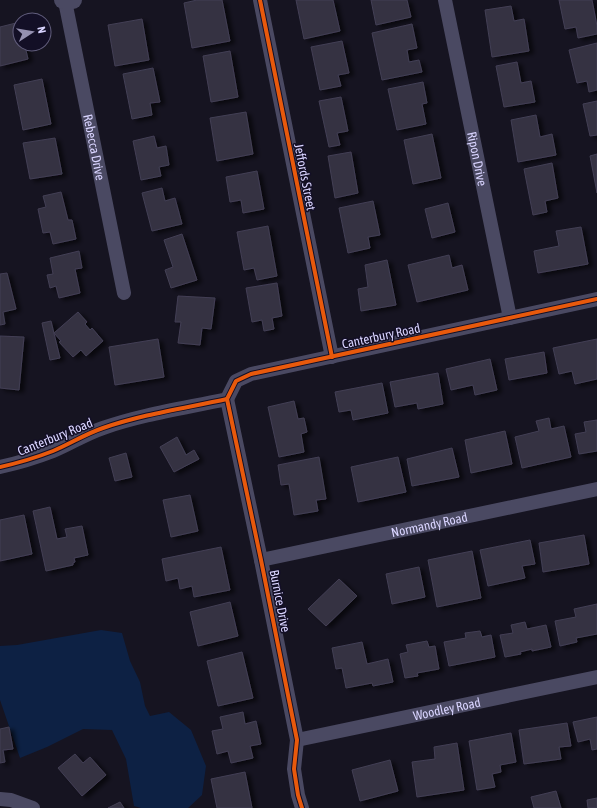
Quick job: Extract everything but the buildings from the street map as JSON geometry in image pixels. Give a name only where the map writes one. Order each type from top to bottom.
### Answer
[{"type":"street","name":"Rebecca Drive","points":[[67,0],[124,294]]},
{"type":"street","name":"Jeffords Street","points":[[260,0],[332,357]]},
{"type":"street","name":"Ripon Drive","points":[[445,0],[510,318]]},
{"type":"street","name":"Canterbury Road","points":[[0,467],[54,451],[90,433],[126,421],[227,399],[236,381],[251,374],[597,299]]},
{"type":"street","name":"Burnice Drive","points":[[227,399],[297,740],[294,769],[298,795],[302,808]]},
{"type":"street","name":"Normandy Road","points":[[261,560],[597,488]]},
{"type":"street","name":"Woodley Road","points":[[297,740],[597,677]]},
{"type":"street","points":[[0,799],[11,800],[33,808]]},
{"type":"water","points":[[101,630],[122,633],[130,661],[140,682],[145,706],[150,716],[169,712],[191,730],[206,766],[202,795],[188,808],[141,808],[134,806],[126,759],[112,730],[83,729],[47,747],[20,758],[0,700],[0,646],[17,645]]},
{"type":"cycle path","points":[[260,0],[332,357]]},
{"type":"cycle path","points":[[0,467],[46,454],[96,430],[118,423],[227,399],[236,381],[251,374],[597,299]]},
{"type":"cycle path","points":[[227,399],[297,740],[294,769],[298,795],[302,808]]}]
